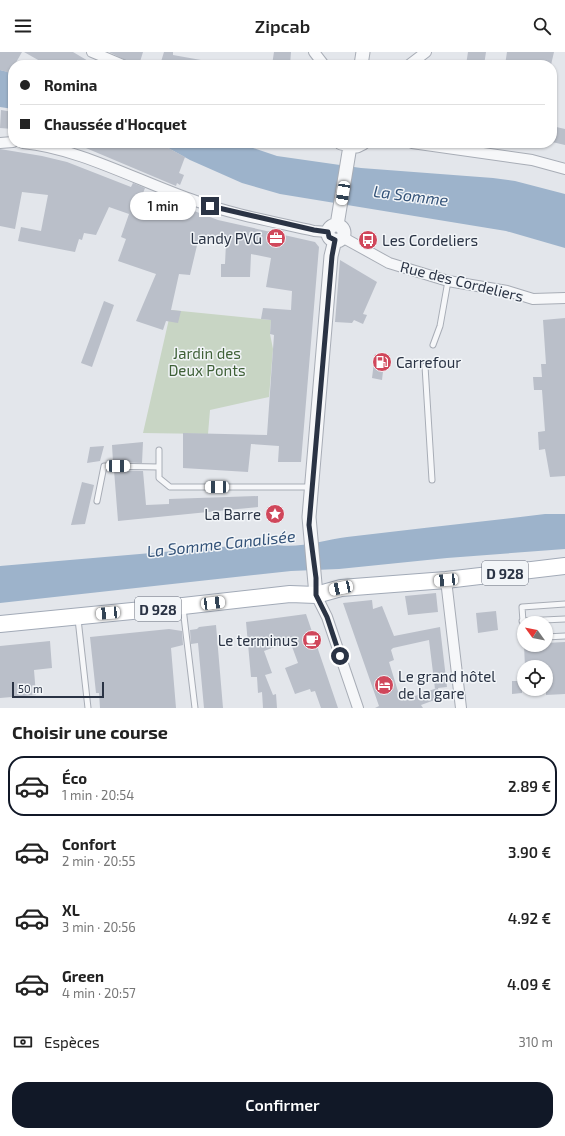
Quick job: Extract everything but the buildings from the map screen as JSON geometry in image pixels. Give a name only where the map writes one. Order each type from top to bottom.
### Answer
[{"type":"main road","name":"D 928","points":[[0,624],[290,594],[316,595],[341,588],[446,580],[565,566]]},
{"type":"street","points":[[92,52],[111,60]]},
{"type":"street","points":[[314,52],[320,60]]},
{"type":"street","points":[[415,60],[426,52]]},
{"type":"street","name":"Rue des Cordeliers","points":[[49,148],[64,151],[196,202],[224,210],[314,230],[336,229],[389,263],[448,281],[507,291],[533,299],[565,298]]},
{"type":"street","points":[[346,148],[348,162],[332,256],[311,487],[309,525],[316,578],[316,595],[327,617],[358,708]]},
{"type":"street","points":[[447,148],[532,160],[565,168]]},
{"type":"street","points":[[446,580],[460,708]]},
{"type":"lane","points":[[433,345],[440,326],[448,281]]},
{"type":"lane","points":[[425,366],[432,480]]},
{"type":"lane","points":[[159,450],[159,478],[170,487],[311,487]]},
{"type":"lane","points":[[97,501],[104,466],[159,467]]},
{"type":"lane","points":[[522,616],[522,607],[565,604]]},
{"type":"lane","points":[[183,606],[195,708]]},
{"type":"lane","points":[[78,616],[88,708]]},
{"type":"lane","points":[[553,620],[565,619]]},
{"type":"lane","points":[[553,637],[565,636]]},
{"type":"green space","name":"Jardin des Deux Ponts","points":[[171,310],[271,320],[270,334],[273,349],[269,397],[210,410],[208,434],[143,433]]},
{"type":"water","points":[[0,70],[8,72],[8,108],[0,107]]},
{"type":"water","name":"La Somme","points":[[168,148],[253,148],[277,156],[361,168],[515,181],[565,194],[565,248],[506,231],[280,194],[242,183],[190,160]]},
{"type":"water","points":[[545,514],[565,514],[565,549],[447,558],[339,569],[291,571],[0,603],[0,566],[269,543],[288,546],[347,537]]},
{"type":"place","name":"Landy PVG","points":[[276,238]]},
{"type":"place","name":"Les Cordeliers","points":[[368,240]]},
{"type":"place","name":"Carrefour","points":[[382,362]]},
{"type":"place","name":"La Barre","points":[[275,514]]},
{"type":"place","name":"Le terminus","points":[[312,640]]},
{"type":"place","name":"Le grand hôtel de la gare","points":[[384,685]]},
{"type":"route","points":[[210,206],[328,232],[328,236],[335,240],[332,256],[313,456],[309,525],[316,578],[316,595],[327,617],[340,656]]},
{"type":"water label","name":"La Somme Canalisée","points":[[221,543]]}]
